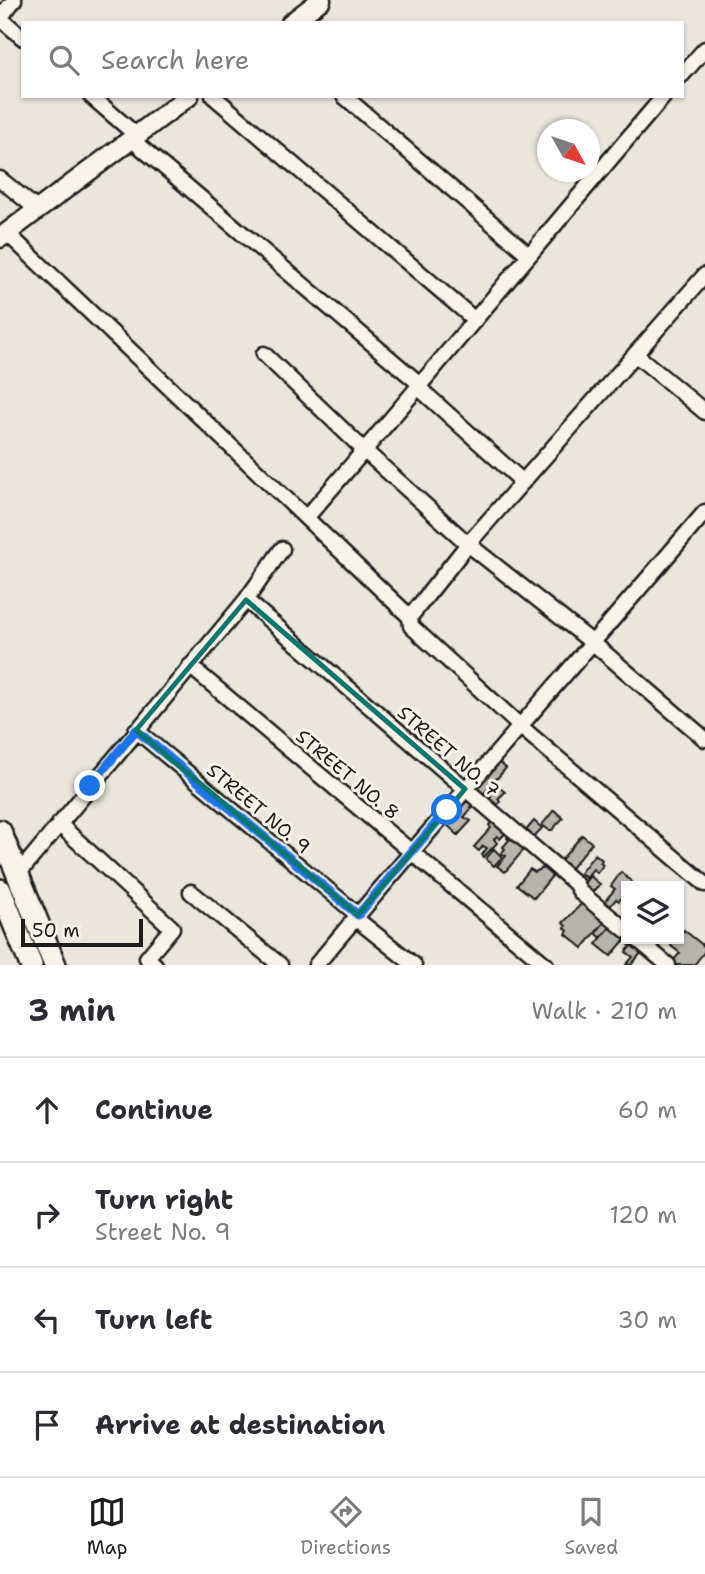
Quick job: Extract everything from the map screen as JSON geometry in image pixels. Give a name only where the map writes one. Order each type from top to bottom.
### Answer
[{"type":"main road","points":[[0,831],[55,965]]},
{"type":"main road","points":[[0,890],[31,965]]},
{"type":"street","points":[[14,0],[0,18],[21,36]]},
{"type":"street","points":[[294,21],[321,0]]},
{"type":"street","points":[[684,73],[705,49]]},
{"type":"street","points":[[93,98],[134,137],[420,387],[523,482]]},
{"type":"street","points":[[186,98],[3,236],[410,617],[411,626],[521,727],[705,884]]},
{"type":"street","points":[[215,98],[475,320]]},
{"type":"street","points":[[346,98],[529,255]]},
{"type":"street","points":[[306,518],[420,387],[662,98]]},
{"type":"street","points":[[0,179],[38,210]]},
{"type":"street","points":[[410,617],[468,544],[705,275]]},
{"type":"street","points":[[264,354],[365,451],[468,544],[593,643],[705,739]]},
{"type":"street","points":[[635,354],[705,412]]},
{"type":"street","points":[[316,965],[705,512]]},
{"type":"street","points":[[19,873],[246,600],[282,549]]},
{"type":"street","name":"STREET NO. 7","points":[[246,600],[575,883],[581,894],[621,926]]},
{"type":"street","name":"STREET NO. 8","points":[[190,666],[546,965]]},
{"type":"street","name":"STREET NO. 9","points":[[136,730],[414,965]]},
{"type":"street","points":[[59,824],[172,928],[147,958],[155,965]]},
{"type":"street","points":[[191,892],[280,965]]},
{"type":"street","points":[[643,944],[668,965]]},
{"type":"highlighted area","points":[[246,600],[465,789],[358,915],[136,730]]},
{"type":"building","points":[[495,759],[506,768],[481,797],[470,788]]},
{"type":"building","points":[[495,784],[505,792],[498,799],[500,802],[495,808],[487,802],[491,796],[487,793]]},
{"type":"building","points":[[468,794],[479,804],[476,808],[472,805],[470,807],[472,808],[464,817],[471,821],[458,835],[444,822]]},
{"type":"building","points":[[554,810],[563,818],[549,830],[542,825]]},
{"type":"building","points":[[496,818],[509,829],[500,839],[497,836],[494,839],[497,843],[484,857],[482,855],[487,848],[483,846],[479,851],[474,847]]},
{"type":"building","points":[[534,821],[542,828],[531,840],[523,834]]},
{"type":"building","points":[[511,832],[527,846],[505,872],[497,866],[506,856],[501,853]]},
{"type":"building","points":[[582,835],[592,843],[571,868],[561,860]]},
{"type":"building","points":[[494,849],[502,857],[494,866],[486,859]]},
{"type":"building","points":[[595,854],[602,860],[600,863],[603,865],[597,873],[593,869],[586,878],[580,873]]},
{"type":"building","points":[[543,868],[552,876],[534,898],[517,885],[530,869],[535,872]]},
{"type":"building","points":[[621,872],[631,881],[621,881],[621,899],[619,901],[616,899],[607,910],[603,907],[605,901],[615,889],[611,886]]},
{"type":"building","points":[[590,876],[600,884],[588,897],[581,891]]},
{"type":"building","points":[[583,902],[606,920],[583,948],[566,934],[568,931],[563,923]]},
{"type":"building","points":[[606,920],[612,925],[601,938],[596,933]]},
{"type":"building","points":[[612,925],[621,933],[621,944],[611,956],[596,944]]},
{"type":"building","points":[[684,930],[705,947],[705,951],[694,965],[675,965],[672,962],[680,953],[671,946],[684,944]]},
{"type":"building","points":[[628,944],[635,944],[642,952],[631,965],[626,965],[633,957],[626,952],[631,946]]},
{"type":"route","points":[[90,786],[136,730],[358,915],[447,810]]}]
